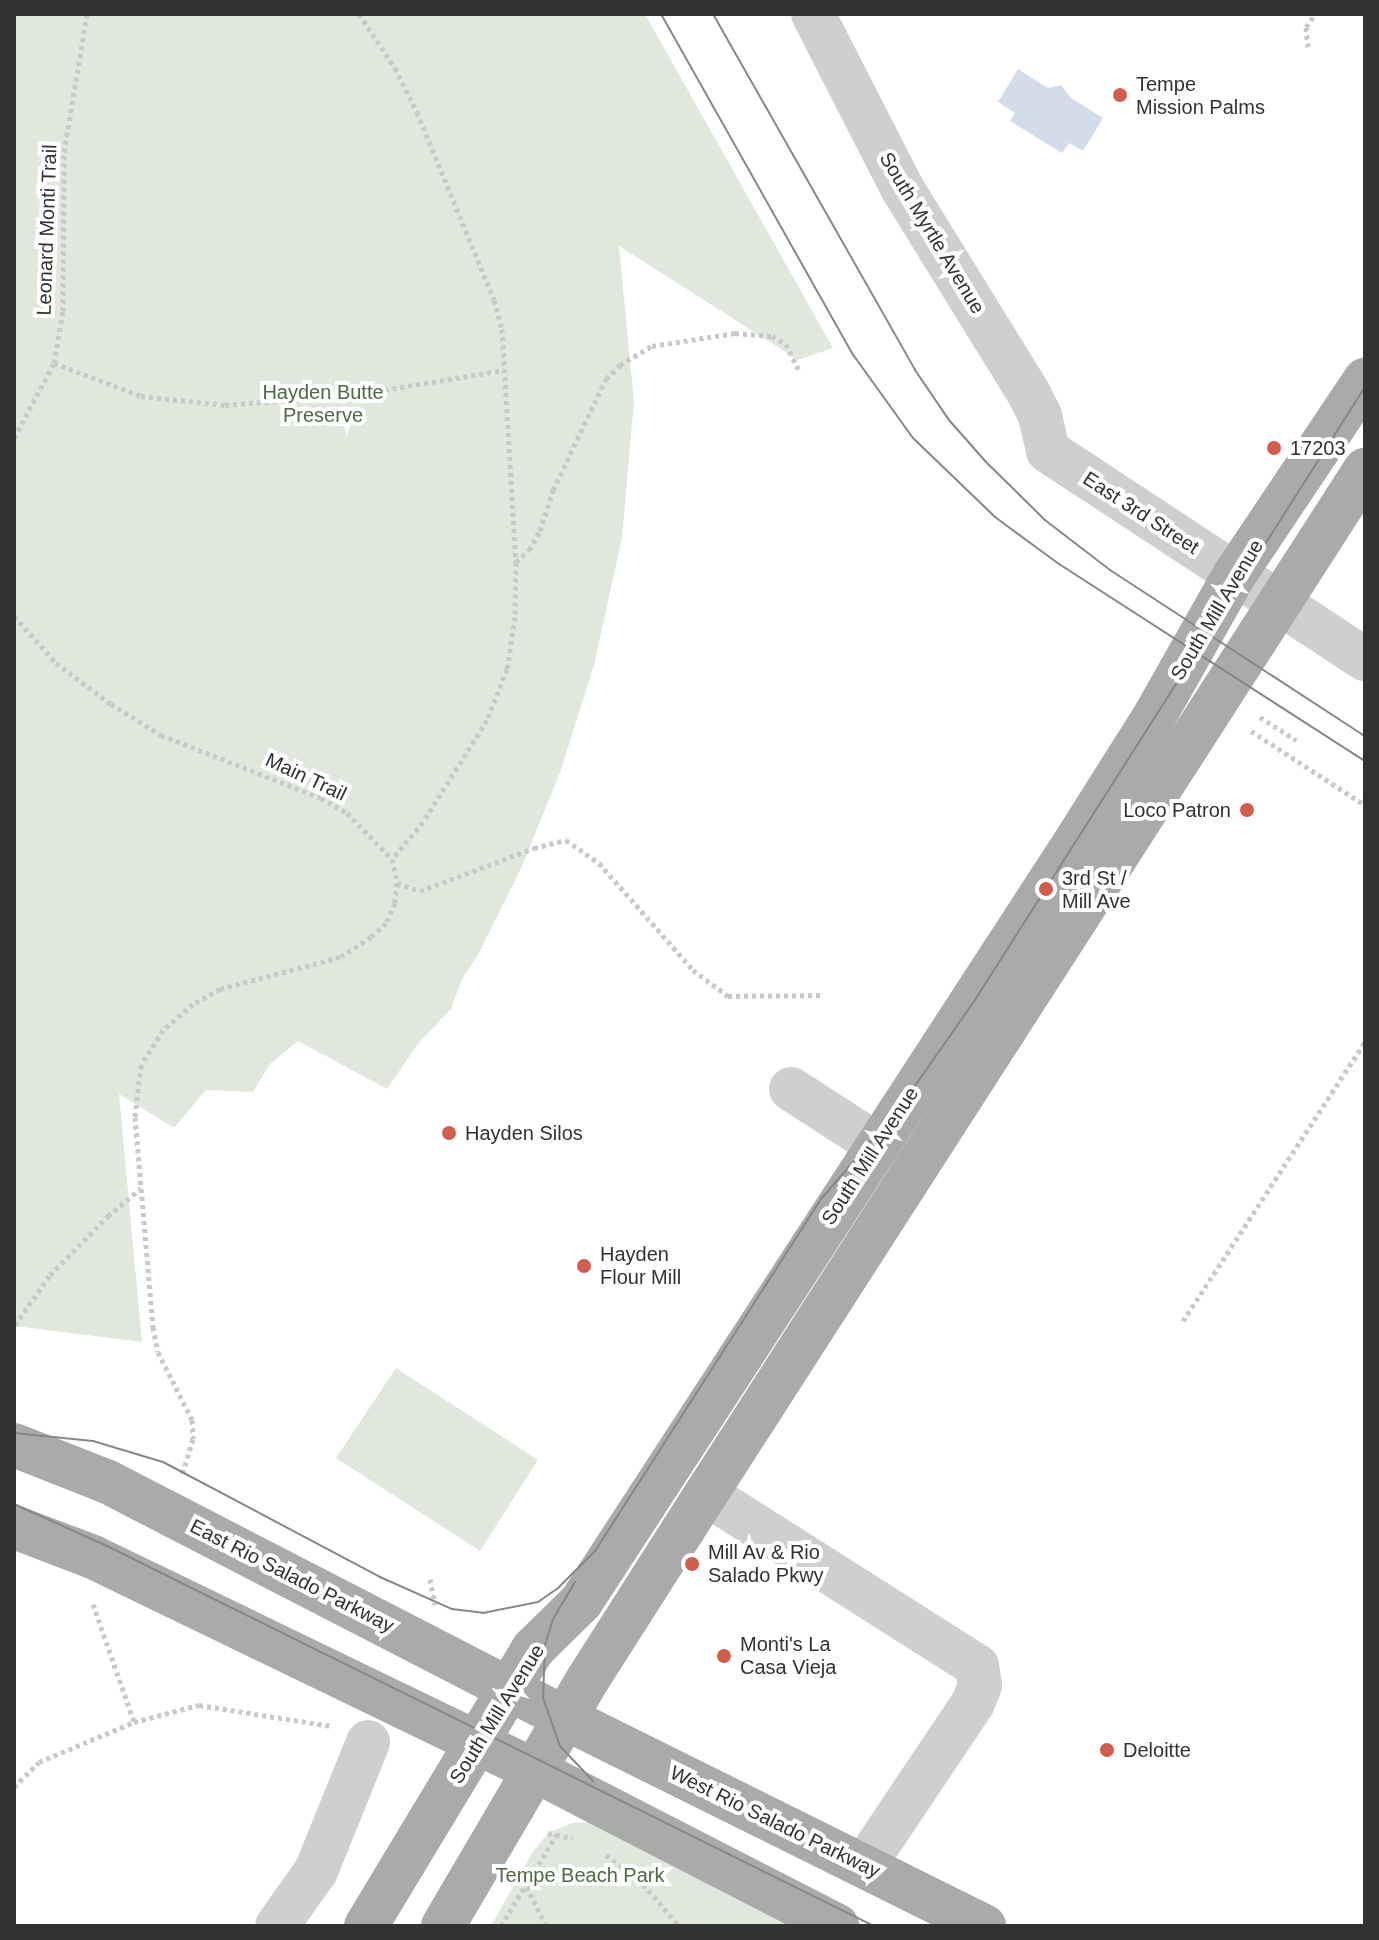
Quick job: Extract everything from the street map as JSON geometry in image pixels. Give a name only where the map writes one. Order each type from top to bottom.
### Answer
[{"type":"main road","name":"South Mill Avenue","points":[[366,1926],[533,1649],[581,1602],[1154,717],[1235,574],[1365,380]]},
{"type":"main road","points":[[443,1926],[565,1718],[706,1494],[1277,602],[1365,470]]},
{"type":"main road","name":"East Rio Salado Parkway","points":[[14,1445],[108,1482],[565,1718]]},
{"type":"main road","points":[[14,1527],[93,1557],[477,1742],[837,1926]]},
{"type":"main road","name":"West Rio Salado Parkway","points":[[565,1718],[984,1926]]},
{"type":"street","name":"South Myrtle Avenue","points":[[813,14],[902,188],[1029,394],[1040,416],[1048,451]]},
{"type":"street","name":"East 3rd Street","points":[[1048,451],[1365,659]]},
{"type":"street","points":[[791,1089],[879,1146]]},
{"type":"street","points":[[706,1494],[977,1666],[980,1685],[973,1703],[864,1866]]},
{"type":"street","points":[[277,1926],[316,1871],[353,1734]]},
{"type":"path","name":"Leonard Monti Trail","points":[[14,438],[54,363],[63,311],[64,152],[87,14]]},
{"type":"path","points":[[168,1512],[190,1456],[192,1420],[158,1352],[141,1188],[136,1089],[141,1065],[163,1030],[178,1014],[220,989],[340,957],[386,923],[395,903],[397,883],[392,859],[423,822],[487,720],[507,669],[515,617],[516,562],[502,329],[483,271],[417,112],[395,68],[359,14]]},
{"type":"path","points":[[1308,47],[1306,27],[1315,14]]},
{"type":"path","points":[[516,562],[529,550],[540,531],[553,490],[600,393],[620,365],[652,346],[735,333],[772,336],[786,344],[798,369]]},
{"type":"path","points":[[54,363],[141,396],[225,405],[353,395],[504,370]]},
{"type":"path","name":"Main Trail","points":[[14,616],[56,663],[111,704],[161,735],[321,798],[347,813],[392,859]]},
{"type":"path","points":[[1260,717],[1296,740]]},
{"type":"path","points":[[1251,731],[1365,805]]},
{"type":"path","points":[[397,883],[420,891],[534,848],[566,840],[599,863],[693,970],[728,996],[824,995]]},
{"type":"path","points":[[1183,1321],[1365,1042]]},
{"type":"path","points":[[15,1325],[50,1275],[108,1216],[141,1188]]},
{"type":"path","points":[[93,1604],[134,1722]]},
{"type":"path","points":[[14,1787],[39,1762],[134,1722],[199,1705],[353,1734]]},
{"type":"path","points":[[548,1833],[584,1841]]},
{"type":"path","points":[[501,1926],[557,1834]]},
{"type":"path","points":[[595,1848],[638,1878],[679,1926]]},
{"type":"path","points":[[526,1885],[546,1926]]},
{"type":"green space","name":"Hayden Butte Preserve","points":[[14,14],[645,14],[833,348],[798,360],[619,246],[634,402],[622,538],[594,665],[561,770],[520,871],[478,955],[462,979],[451,1009],[417,1045],[387,1089],[298,1041],[270,1064],[253,1092],[206,1090],[174,1128],[119,1094],[142,1342],[14,1326]]},
{"type":"green space","points":[[396,1368],[538,1460],[480,1551],[336,1458]]},
{"type":"green space","name":"Tempe Beach Park","points":[[593,1822],[810,1926],[491,1926],[532,1853],[548,1833],[572,1823]]},
{"type":"water","points":[[1018,69],[1048,88],[1061,85],[1071,98],[1103,118],[1083,151],[1069,143],[1062,153],[1010,121],[1015,113],[998,102]]},
{"type":"tram line","points":[[661,14],[854,356],[913,438],[995,517],[1059,564],[1365,761]]},
{"type":"tram line","points":[[713,14],[915,370],[949,420],[986,462],[1045,520],[1110,570],[1365,736]]},
{"type":"tram line","points":[[14,1433],[93,1441],[163,1462],[380,1577],[452,1609],[483,1613],[538,1602],[558,1588],[595,1551],[822,1198],[898,1110],[973,1003],[1365,387]]},
{"type":"tram line","points":[[14,1504],[107,1546],[874,1926]]},
{"type":"tram line","points":[[575,1582],[553,1619],[545,1646],[543,1698],[560,1746],[593,1781]]},
{"type":"place","name":"Tempe Mission Palms","points":[[1120,95]]},
{"type":"place","name":"17203","points":[[1274,448]]},
{"type":"place","name":"Loco Patron","points":[[1247,810]]},
{"type":"place","name":"3rd St / Mill Ave","points":[[1046,889]]},
{"type":"place","name":"Hayden Silos","points":[[449,1133]]},
{"type":"place","name":"Hayden Flour Mill","points":[[584,1266]]},
{"type":"place","name":"Mill Av & Rio Salado Pkwy","points":[[692,1564]]},
{"type":"place","name":"Monti's La Casa Vieja","points":[[724,1656]]},
{"type":"place","name":"Deloitte","points":[[1107,1750]]}]
